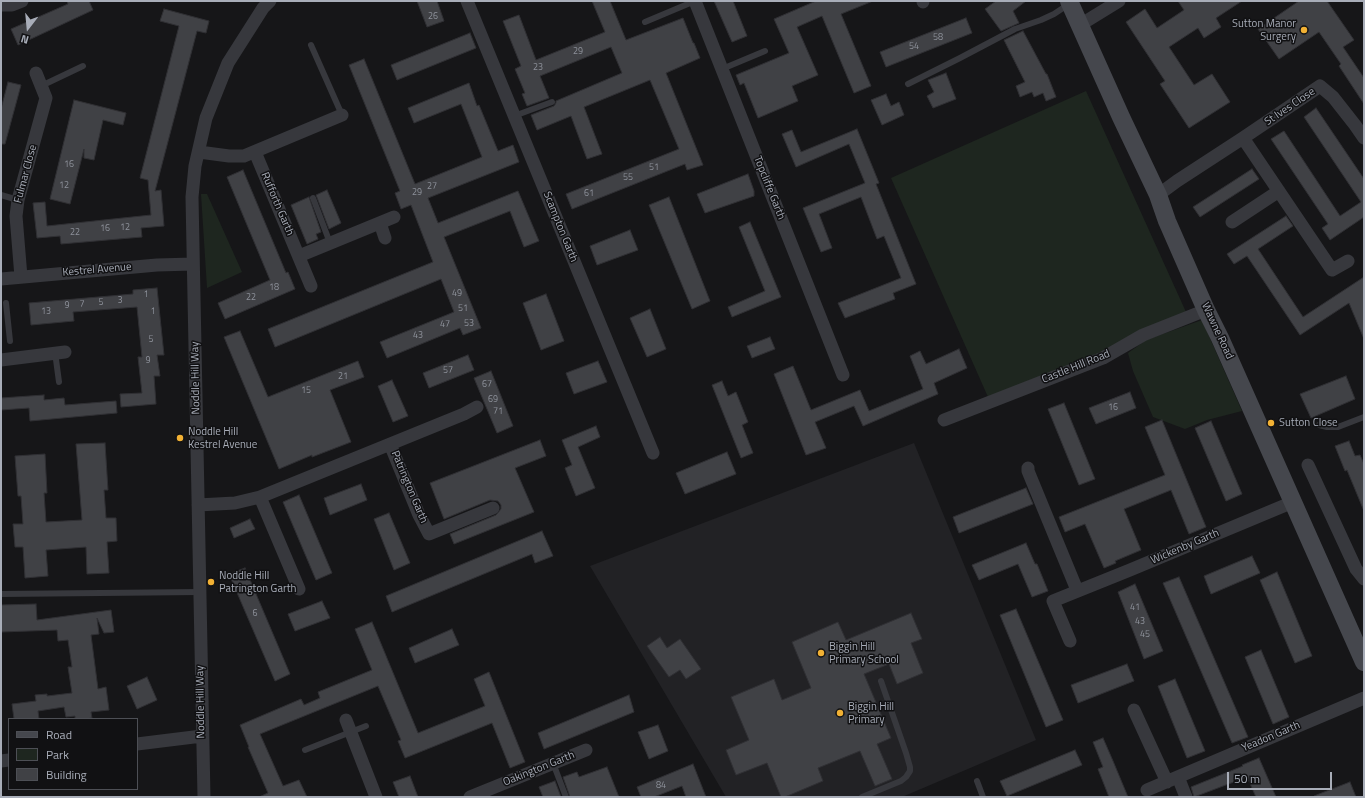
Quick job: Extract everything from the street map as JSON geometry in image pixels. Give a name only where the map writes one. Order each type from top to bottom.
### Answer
[{"type":"street","points":[[1,5],[12,5],[22,1]]},
{"type":"street","name":"Noddle Hill Way","points":[[204,797],[192,197],[195,166],[206,118],[228,63],[263,8],[270,1]]},
{"type":"street","name":"Scampton Garth","points":[[467,1],[653,453]]},
{"type":"street","name":"Topcliffe Garth","points":[[695,1],[843,375]]},
{"type":"street","points":[[1080,25],[1119,1]]},
{"type":"street","name":"Wawne Road","points":[[1070,2],[1121,117],[1158,195],[1167,221],[1206,310],[1224,345],[1293,502],[1362,651]]},
{"type":"street","name":"Fulmar Close","points":[[21,277],[16,216],[18,200],[46,98],[38,80]]},
{"type":"street","name":"St Ives Close","points":[[1158,195],[1320,86],[1333,97],[1364,138]]},
{"type":"street","points":[[199,152],[229,156],[244,156],[342,115]]},
{"type":"street","points":[[1243,138],[1332,270],[1348,261]]},
{"type":"street","name":"Rufforth Garth","points":[[255,152],[311,286]]},
{"type":"street","points":[[1232,222],[1279,190]]},
{"type":"street","points":[[299,256],[394,218]]},
{"type":"street","points":[[380,223],[385,238]]},
{"type":"street","name":"Kestrel Avenue","points":[[1,279],[157,265],[193,264]]},
{"type":"street","name":"Castle Hill Road","points":[[944,420],[1103,358],[1143,335],[1206,310]]},
{"type":"street","points":[[1,360],[60,352]]},
{"type":"street","name":"Patrington Garth","points":[[198,505],[235,503],[260,497],[464,414],[477,407]]},
{"type":"street","name":"Patrington Garth","points":[[390,444],[419,516],[429,534],[493,508]]},
{"type":"street","points":[[1308,465],[1356,569],[1364,579]]},
{"type":"street","points":[[1028,468],[1076,590]]},
{"type":"street","points":[[260,497],[299,589]]},
{"type":"street","name":"Wickenby Garth","points":[[1070,641],[1052,601],[1293,502]]},
{"type":"street","name":"Yeadon Garth","points":[[1147,790],[1364,698]]},
{"type":"street","points":[[1134,710],[1173,779],[1186,797]]},
{"type":"street","points":[[346,720],[376,797]]},
{"type":"street","points":[[138,744],[202,736]]},
{"type":"street","name":"Oakington Garth","points":[[470,797],[586,750]]},
{"type":"lane","points":[[645,22],[695,1]]},
{"type":"lane","points":[[908,84],[1015,29],[1054,14],[1070,2]]},
{"type":"lane","points":[[311,45],[342,115]]},
{"type":"lane","points":[[722,69],[765,51]]},
{"type":"lane","points":[[38,80],[83,66]]},
{"type":"lane","points":[[514,116],[552,102]]},
{"type":"lane","points":[[1,196],[18,200]]},
{"type":"lane","points":[[313,198],[330,243]]},
{"type":"lane","points":[[6,303],[10,341]]},
{"type":"lane","points":[[1,334],[9,333]]},
{"type":"lane","points":[[58,382],[60,352]]},
{"type":"lane","points":[[1319,425],[1338,427],[1364,417]]},
{"type":"lane","points":[[1,594],[200,592]]},
{"type":"lane","points":[[862,797],[901,781],[910,771],[906,753],[881,681]]},
{"type":"lane","points":[[305,750],[366,726]]},
{"type":"lane","points":[[554,763],[566,797]]},
{"type":"lane","points":[[977,781],[983,797]]},
{"type":"shaded area","name":"Biggin Hill Primary School","points":[[914,443],[1036,740],[902,797],[726,797],[590,566]]},
{"type":"green space","points":[[1086,91],[1186,312],[1102,352],[988,397],[891,178]]},
{"type":"green space","points":[[201,194],[207,194],[242,272],[207,288]]},
{"type":"green space","points":[[1202,320],[1242,411],[1207,420],[1185,429],[1153,417],[1133,371],[1128,353],[1146,340]]},
{"type":"building","points":[[67,1],[89,1],[93,10],[18,45],[11,29],[68,4]]},
{"type":"building","points":[[417,1],[437,1],[444,21],[427,27]]},
{"type":"building","points":[[592,1],[610,1],[626,40],[683,18],[700,58],[666,73],[703,165],[687,170],[685,164],[572,209],[566,194],[679,149],[650,80],[584,107],[602,154],[587,159],[571,116],[537,130],[531,115],[554,106],[556,101],[622,73],[611,47],[540,76],[549,98],[527,106],[522,94],[525,93],[515,69],[521,66],[503,21],[519,15],[536,60],[605,32]]},
{"type":"building","points":[[714,1],[733,1],[747,36],[732,42]]},
{"type":"building","points":[[816,1],[873,1],[841,14],[871,86],[854,93],[822,16],[797,27],[818,75],[792,86],[798,101],[758,118],[744,83],[740,85],[736,75],[789,53],[774,19]]},
{"type":"building","points":[[996,1],[1026,1],[1013,11],[1019,23],[1001,31],[985,9]]},
{"type":"building","points":[[1178,1],[1242,1],[1216,18],[1221,27],[1204,38],[1198,28],[1169,47],[1194,85],[1212,74],[1230,102],[1189,128],[1160,84],[1165,81],[1126,22],[1145,9],[1157,28],[1184,10]]},
{"type":"building","name":"Sutton Manor Surgery","points":[[1299,1],[1327,1],[1354,40],[1343,47],[1364,78],[1364,104],[1339,66],[1341,64],[1319,32],[1279,59],[1258,29]]},
{"type":"building","points":[[164,9],[209,21],[206,33],[197,31],[155,191],[161,190],[164,226],[141,228],[142,237],[61,244],[60,236],[37,238],[33,203],[45,202],[47,226],[151,215],[148,180],[140,178],[179,26],[160,21]]},
{"type":"building","points":[[966,18],[972,33],[886,67],[880,52]]},
{"type":"building","points":[[1023,31],[1047,74],[1056,97],[1046,101],[1043,93],[1034,97],[1032,92],[1020,97],[1016,86],[1025,82],[1004,40]]},
{"type":"building","points":[[470,33],[476,48],[397,80],[391,65]]},
{"type":"building","points":[[364,59],[415,184],[482,157],[461,104],[414,123],[408,108],[469,83],[477,106],[479,105],[498,151],[513,145],[519,162],[428,198],[438,223],[518,191],[539,241],[524,247],[510,211],[444,237],[481,328],[463,335],[460,328],[387,358],[380,342],[454,312],[441,279],[275,347],[268,329],[433,262],[411,205],[401,209],[395,193],[400,191],[349,65]]},
{"type":"building","points":[[946,73],[956,99],[933,108],[927,96],[934,92],[928,80]]},
{"type":"building","points":[[8,82],[21,85],[5,144],[1,144],[1,109]]},
{"type":"building","points":[[886,94],[891,106],[899,102],[904,115],[882,125],[871,100]]},
{"type":"building","points":[[74,100],[126,113],[123,125],[103,120],[94,160],[84,158],[84,149],[70,204],[50,199]]},
{"type":"building","points":[[1316,108],[1364,179],[1364,217],[1330,240],[1322,228],[1328,224],[1271,139],[1284,131],[1340,216],[1361,202],[1304,117]]},
{"type":"building","points":[[857,129],[879,183],[876,184],[916,284],[893,293],[895,299],[845,318],[838,303],[901,278],[884,236],[877,239],[861,197],[819,214],[832,248],[821,252],[803,208],[865,183],[849,144],[796,167],[782,134],[792,130],[801,152]]},
{"type":"building","points":[[1252,169],[1259,179],[1200,217],[1193,207]]},
{"type":"building","points":[[243,170],[286,273],[288,272],[295,289],[225,319],[218,303],[270,280],[227,177]]},
{"type":"building","points":[[748,174],[754,191],[754,196],[705,213],[697,194]]},
{"type":"building","points":[[327,190],[341,223],[329,229],[316,195]]},
{"type":"building","points":[[309,197],[321,232],[316,234],[318,239],[307,244],[291,205]]},
{"type":"building","points":[[669,197],[710,301],[692,309],[649,205]]},
{"type":"building","points":[[1286,216],[1293,226],[1258,249],[1303,317],[1364,277],[1364,339],[1349,303],[1300,335],[1247,256],[1234,264],[1227,254]]},
{"type":"building","points":[[750,222],[781,297],[732,317],[728,307],[765,291],[739,227]]},
{"type":"building","points":[[630,230],[638,250],[597,265],[590,246]]},
{"type":"building","points":[[157,288],[164,355],[157,355],[160,376],[154,376],[156,404],[121,407],[120,394],[142,393],[138,357],[142,357],[137,307],[73,312],[74,321],[31,325],[29,303],[133,294],[133,290]]},
{"type":"building","points":[[546,294],[564,341],[541,350],[523,303]]},
{"type":"building","points":[[650,309],[666,349],[647,357],[630,318]]},
{"type":"building","points":[[240,331],[268,397],[358,361],[364,377],[330,390],[351,442],[312,457],[312,455],[279,469],[224,337]]},
{"type":"building","points":[[770,337],[775,349],[752,358],[747,346]]},
{"type":"building","points":[[959,349],[967,368],[934,383],[938,394],[863,426],[854,406],[815,422],[826,448],[806,455],[774,374],[793,366],[811,410],[860,390],[869,411],[923,389],[910,356],[920,351],[926,364]]},
{"type":"building","points":[[468,355],[474,370],[429,388],[423,373]]},
{"type":"building","points":[[598,361],[607,382],[574,394],[566,373]]},
{"type":"building","points":[[491,371],[513,426],[497,433],[474,378]]},
{"type":"building","points":[[1346,376],[1355,399],[1311,418],[1300,394]]},
{"type":"building","points":[[392,380],[408,416],[393,422],[378,386]]},
{"type":"building","points":[[722,381],[728,396],[736,392],[748,422],[742,425],[753,453],[741,458],[712,385]]},
{"type":"building","points":[[1130,392],[1136,408],[1096,424],[1089,408]]},
{"type":"building","points":[[44,395],[44,400],[64,398],[65,405],[116,401],[117,413],[30,421],[29,408],[1,410],[1,398]]},
{"type":"building","points":[[1064,403],[1095,479],[1079,485],[1048,409]]},
{"type":"building","points":[[1162,420],[1206,527],[1189,534],[1171,490],[1124,509],[1141,550],[1115,561],[1116,563],[1104,568],[1085,524],[1065,532],[1059,517],[1165,475],[1145,427]]},
{"type":"building","points":[[1211,421],[1242,494],[1226,501],[1195,428]]},
{"type":"building","points":[[596,426],[600,437],[578,447],[595,488],[576,496],[565,468],[572,465],[562,440]]},
{"type":"building","points":[[540,440],[546,456],[515,468],[534,512],[454,544],[450,534],[496,515],[501,509],[501,505],[498,501],[490,500],[444,519],[430,483]]},
{"type":"building","points":[[1349,441],[1355,456],[1360,455],[1364,464],[1364,511],[1335,446]]},
{"type":"building","points":[[105,443],[108,490],[104,490],[106,518],[116,518],[117,541],[107,542],[109,573],[87,574],[86,547],[46,550],[48,576],[25,578],[23,547],[15,547],[13,524],[23,524],[21,496],[18,496],[15,456],[45,454],[47,493],[44,493],[46,522],[82,520],[76,444]]},
{"type":"building","points":[[727,452],[736,474],[685,494],[676,473]]},
{"type":"building","points":[[361,484],[367,500],[330,515],[324,498]]},
{"type":"building","points":[[1026,488],[1033,504],[959,533],[953,517]]},
{"type":"building","points":[[299,495],[332,573],[316,580],[283,502]]},
{"type":"building","points":[[389,513],[410,563],[394,570],[374,519]]},
{"type":"building","points":[[250,519],[255,529],[234,538],[230,528]]},
{"type":"building","points":[[542,531],[553,556],[535,563],[532,554],[392,612],[386,596]]},
{"type":"building","points":[[1026,543],[1035,564],[1037,564],[1048,591],[1032,597],[1018,564],[979,580],[972,565]]},
{"type":"building","points":[[1252,556],[1260,573],[1211,594],[1204,576]]},
{"type":"building","points":[[245,568],[290,674],[275,681],[229,574]]},
{"type":"building","points":[[1277,572],[1312,656],[1295,663],[1260,580]]},
{"type":"building","points":[[1179,577],[1248,737],[1232,743],[1163,583]]},
{"type":"building","points":[[1135,584],[1163,651],[1144,659],[1118,592]]},
{"type":"building","points":[[322,601],[330,618],[295,631],[288,614]]},
{"type":"building","points":[[36,604],[37,620],[111,610],[114,632],[104,633],[97,618],[99,634],[91,635],[98,689],[106,687],[109,710],[91,712],[92,718],[75,718],[75,716],[66,717],[64,707],[38,711],[39,718],[14,718],[12,704],[36,701],[35,695],[47,694],[47,696],[72,693],[68,667],[72,667],[68,640],[58,641],[57,630],[1,632],[1,605]]},
{"type":"building","points":[[1016,609],[1063,720],[1046,727],[1000,615]]},
{"type":"building","name":"Biggin Hill Primary","points":[[911,613],[922,639],[911,643],[923,673],[897,684],[889,664],[864,674],[891,738],[877,744],[892,779],[875,786],[860,751],[818,768],[823,781],[785,797],[781,797],[767,763],[736,775],[726,750],[749,740],[731,697],[774,679],[782,700],[811,688],[792,642],[838,622],[846,640]]},
{"type":"building","points":[[372,622],[418,733],[485,706],[474,679],[489,672],[525,762],[510,768],[492,723],[405,758],[398,741],[401,740],[378,686],[260,734],[283,786],[299,780],[307,797],[259,797],[268,793],[240,725],[301,699],[304,705],[320,698],[318,692],[372,670],[355,629]]},
{"type":"building","points":[[452,629],[459,645],[415,663],[409,648]]},
{"type":"building","points":[[660,637],[667,648],[680,639],[701,669],[686,679],[680,670],[669,677],[647,646]]},
{"type":"building","points":[[1261,650],[1289,717],[1273,724],[1245,657]]},
{"type":"building","points":[[1127,664],[1134,681],[1078,703],[1071,685]]},
{"type":"building","points":[[147,677],[157,700],[137,709],[127,686]]},
{"type":"building","points":[[1175,679],[1205,751],[1187,758],[1158,686]]},
{"type":"building","points":[[629,695],[634,712],[544,749],[538,733]]},
{"type":"building","points":[[658,725],[668,751],[649,759],[638,732]]},
{"type":"building","points":[[1103,738],[1128,797],[1109,797],[1098,769],[1103,767],[1093,742]]},
{"type":"building","points":[[1075,750],[1082,765],[1007,796],[1000,781]]},
{"type":"building","points":[[1259,758],[1276,797],[1256,797],[1247,777],[1194,797],[1191,787]]},
{"type":"building","points":[[693,764],[706,797],[686,797],[682,786],[654,797],[641,797],[637,787]]},
{"type":"building","points":[[607,767],[619,797],[570,797],[563,777],[577,772],[579,777]]},
{"type":"building","points":[[410,776],[418,797],[399,797],[393,782]]},
{"type":"building","points":[[555,781],[561,797],[543,797],[539,787]]},
{"type":"building","points":[[1350,782],[1356,797],[1314,797],[1314,796]]},
{"type":"place","name":"Sutton Manor Surgery","points":[[1304,30]]},
{"type":"place","name":"Sutton Close","points":[[1271,423]]},
{"type":"place","name":"Noddle Hill Kestrel Avenue","points":[[180,438]]},
{"type":"place","name":"Noddle Hill Patrington Garth","points":[[211,582]]},
{"type":"place","name":"Biggin Hill Primary School","points":[[821,653]]},
{"type":"place","name":"Biggin Hill Primary","points":[[840,713]]}]
